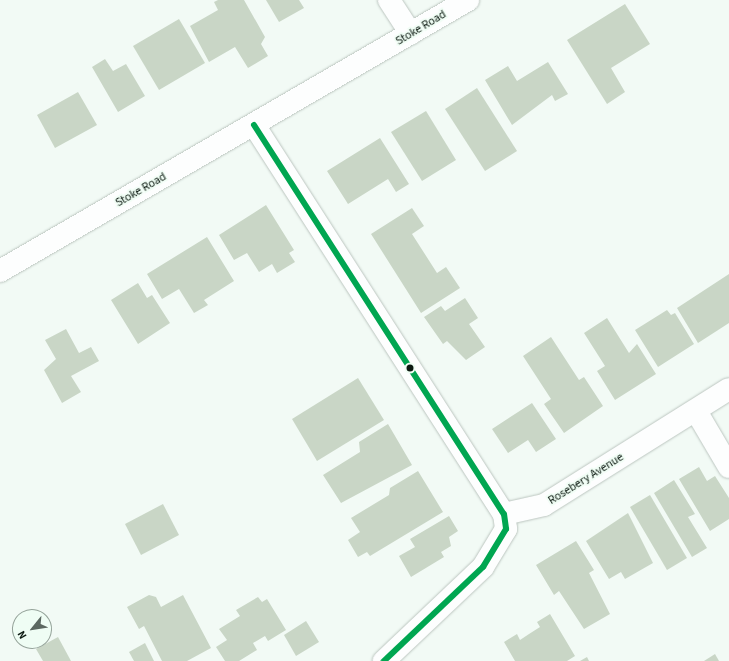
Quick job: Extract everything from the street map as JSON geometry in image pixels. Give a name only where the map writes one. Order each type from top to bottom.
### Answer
[{"type":"street","points":[[389,0],[411,34]]},
{"type":"street","name":"Stoke Road","points":[[0,271],[468,0]]},
{"type":"street","points":[[254,125],[504,514],[506,530],[483,567],[384,661]]},
{"type":"street","name":"Rosebery Avenue","points":[[504,514],[544,505],[729,389]]},
{"type":"street","points":[[696,411],[729,467]]},
{"type":"building","points":[[218,0],[244,0],[265,37],[261,44],[268,56],[248,68],[235,47],[209,62],[190,26],[218,10],[214,2]]},
{"type":"building","points":[[266,0],[299,0],[304,8],[279,22]]},
{"type":"building","points":[[625,4],[650,44],[611,68],[625,92],[607,104],[567,40]]},
{"type":"building","points":[[179,19],[205,63],[159,90],[133,46]]},
{"type":"building","points":[[105,59],[113,71],[126,64],[145,96],[118,112],[92,67]]},
{"type":"building","points":[[548,62],[568,94],[555,101],[552,95],[512,125],[485,80],[508,66],[517,81]]},
{"type":"building","points":[[477,88],[517,151],[485,171],[445,109]]},
{"type":"building","points":[[78,92],[97,125],[55,148],[37,115]]},
{"type":"building","points":[[426,111],[456,160],[422,181],[391,132]]},
{"type":"building","points":[[380,138],[409,184],[396,192],[388,179],[348,204],[327,171]]},
{"type":"building","points":[[266,205],[294,250],[289,253],[295,262],[277,273],[272,264],[259,272],[247,253],[234,260],[219,235]]},
{"type":"building","points":[[412,208],[424,226],[412,234],[437,273],[446,267],[460,288],[421,313],[371,234]]},
{"type":"building","points":[[207,237],[234,281],[204,300],[208,305],[194,313],[179,289],[162,299],[147,274]]},
{"type":"building","points":[[729,274],[729,323],[698,343],[677,308]]},
{"type":"building","points":[[138,283],[147,298],[152,295],[170,323],[138,344],[111,300]]},
{"type":"building","points":[[465,298],[478,318],[469,324],[485,347],[466,360],[447,341],[443,344],[424,317],[441,306],[445,311]]},
{"type":"building","points":[[667,310],[671,315],[675,313],[694,344],[658,367],[635,330]]},
{"type":"building","points":[[607,318],[629,353],[637,344],[656,374],[615,400],[597,371],[605,366],[584,333]]},
{"type":"building","points":[[66,329],[79,353],[91,347],[99,361],[71,376],[81,392],[62,403],[44,370],[56,359],[45,340]]},
{"type":"building","points":[[551,337],[579,380],[584,377],[603,406],[564,433],[544,404],[551,399],[523,356]]},
{"type":"building","points":[[358,378],[384,420],[317,461],[292,419]]},
{"type":"building","points":[[532,403],[556,439],[536,452],[528,440],[508,453],[492,429]]},
{"type":"building","points":[[388,424],[412,465],[341,503],[323,475],[360,452],[359,442]]},
{"type":"building","points":[[699,467],[707,481],[715,476],[729,498],[729,519],[710,531],[679,479]]},
{"type":"building","points":[[418,471],[443,512],[370,556],[367,552],[358,557],[348,540],[360,532],[351,518],[389,495],[390,488]]},
{"type":"building","points":[[674,480],[695,514],[688,517],[707,548],[692,557],[654,493]]},
{"type":"building","points":[[650,495],[687,558],[667,570],[630,507]]},
{"type":"building","points":[[163,504],[179,535],[141,555],[125,524]]},
{"type":"building","points":[[628,513],[653,563],[625,579],[621,572],[609,579],[586,541]]},
{"type":"building","points":[[449,516],[458,531],[449,537],[451,546],[441,552],[444,557],[411,577],[399,556],[415,547],[410,539]]},
{"type":"building","points":[[576,541],[594,570],[589,573],[610,614],[584,629],[559,591],[554,595],[536,565]]},
{"type":"building","points":[[149,595],[156,597],[161,607],[183,595],[211,648],[187,661],[162,661],[144,626],[139,629],[127,607]]},
{"type":"building","points":[[258,597],[262,602],[267,599],[286,630],[268,641],[265,636],[253,643],[257,650],[239,661],[225,661],[216,647],[227,640],[219,629],[240,616],[236,610]]},
{"type":"building","points":[[550,614],[575,656],[567,661],[515,661],[504,642],[517,634],[520,640],[540,627],[537,622]]},
{"type":"building","points":[[306,621],[319,642],[296,656],[284,635]]},
{"type":"building","points":[[58,637],[71,661],[43,661],[36,649],[52,649],[52,640]]},
{"type":"building","points":[[145,643],[154,661],[134,661],[129,652]]},
{"type":"building","points":[[715,654],[719,661],[704,661]]},
{"type":"building","points":[[587,657],[589,661],[580,661]]},
{"type":"transit line","points":[[254,125],[504,514],[506,529],[483,567],[384,661]]}]
